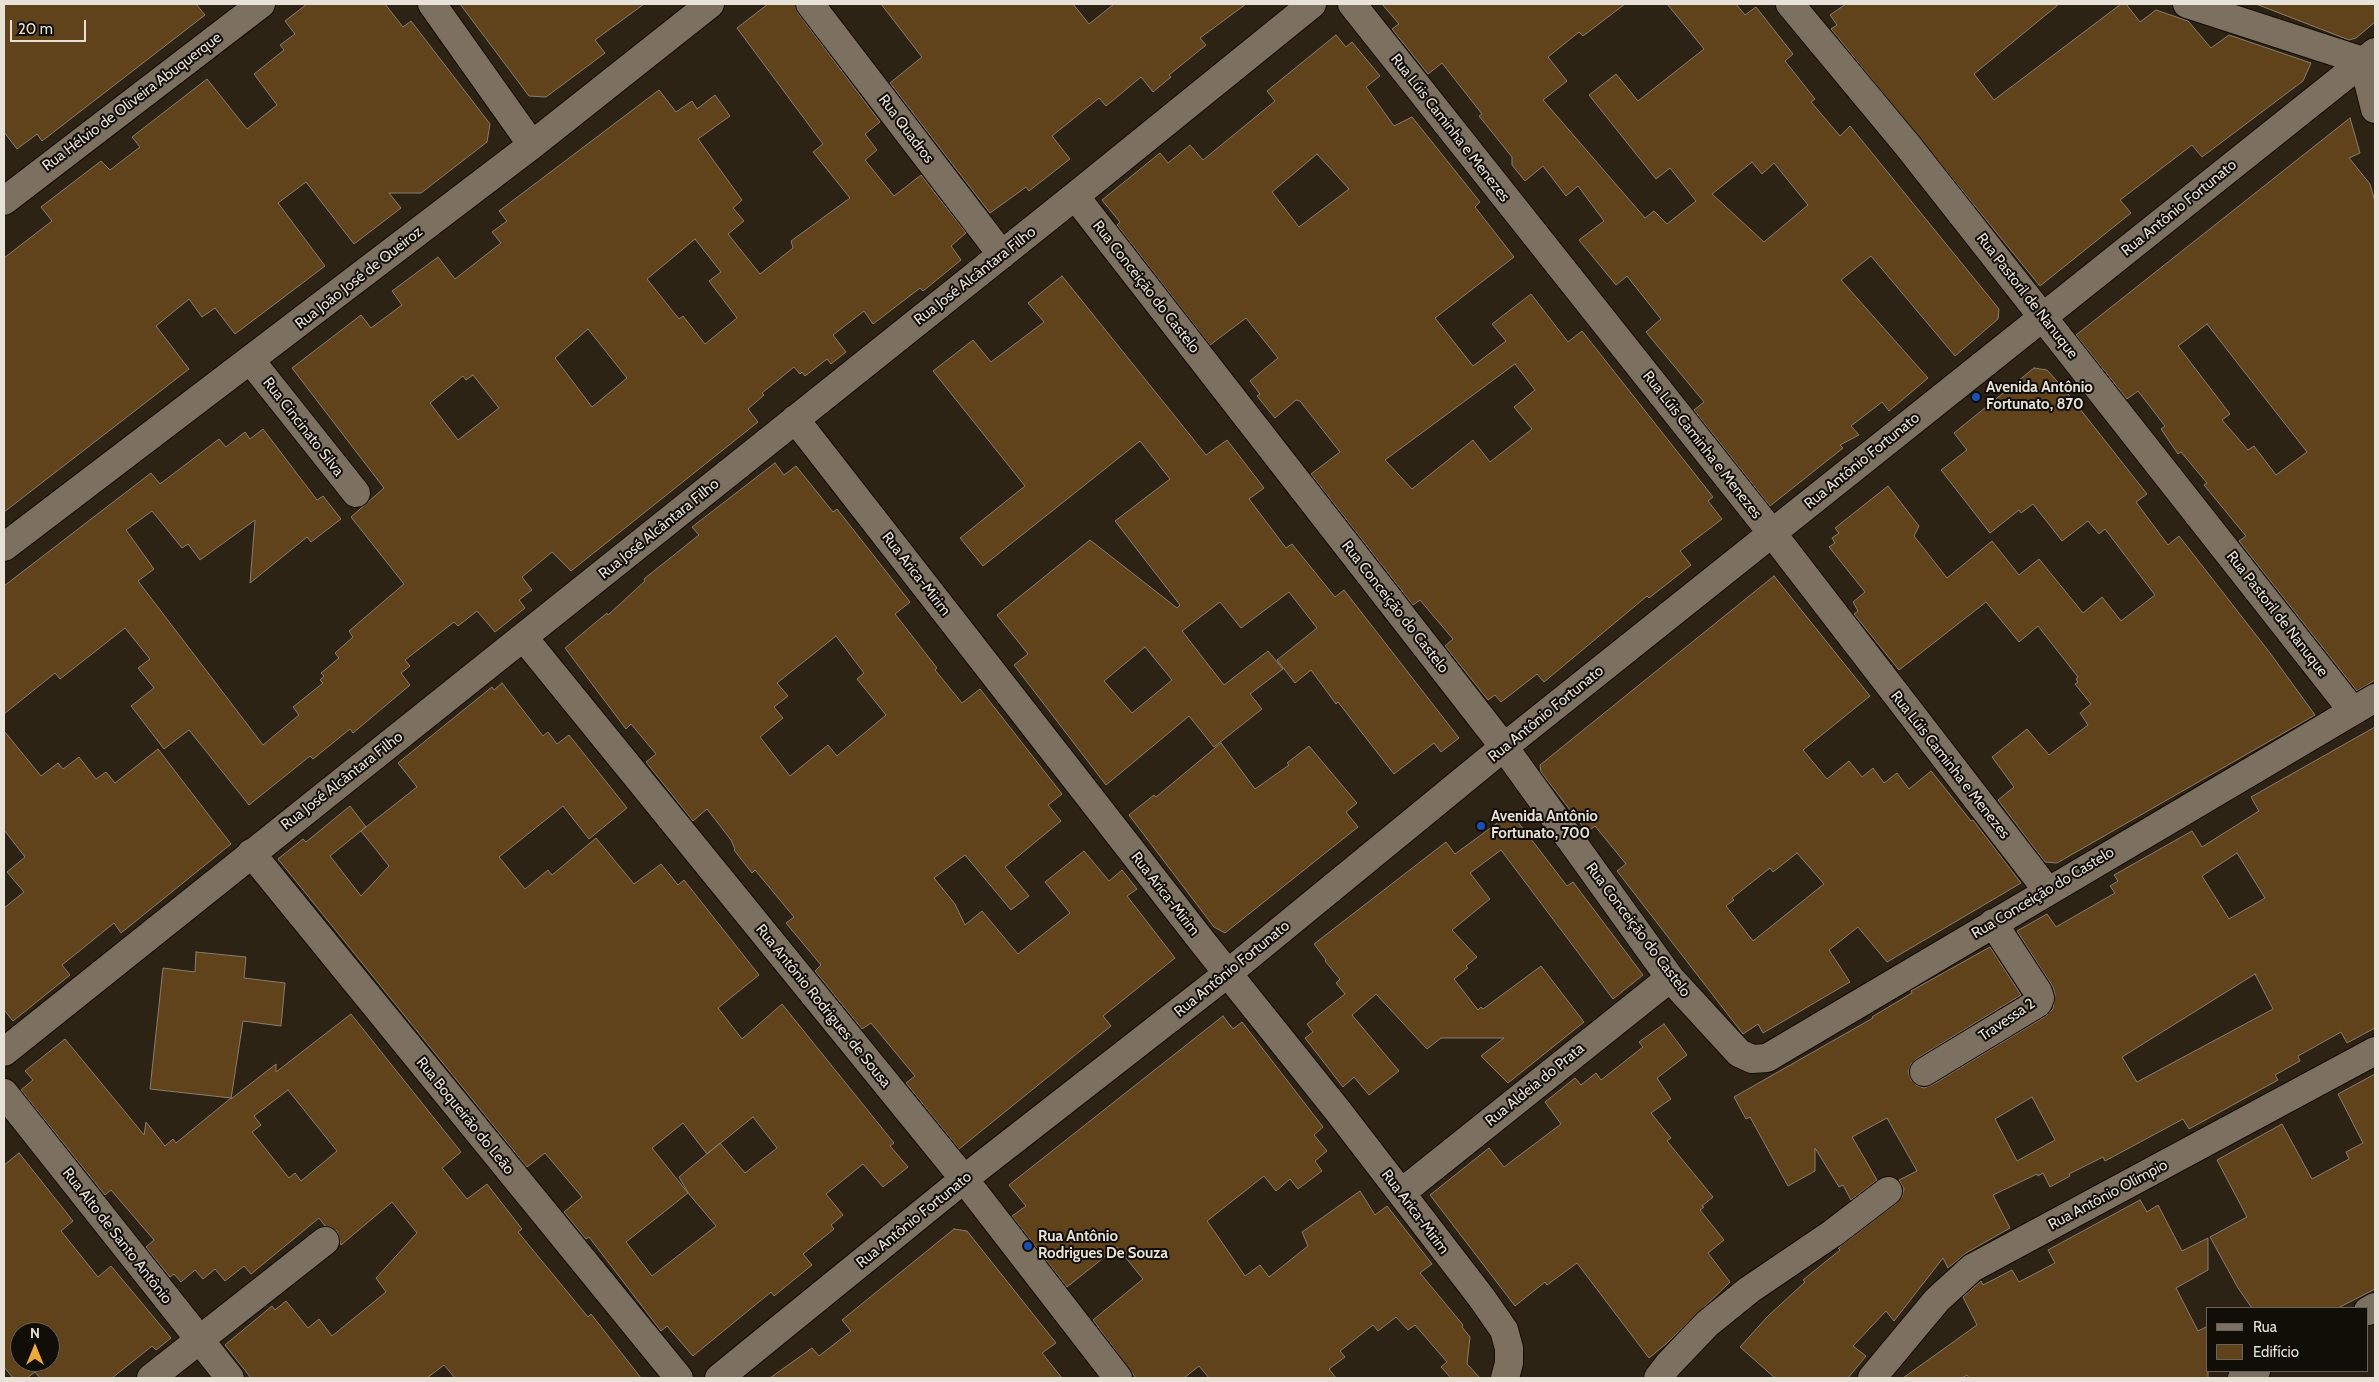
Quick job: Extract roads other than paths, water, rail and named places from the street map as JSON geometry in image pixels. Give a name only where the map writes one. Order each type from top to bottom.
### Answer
[{"type":"street","name":"Rua Hélvio de Oliveira Abuquerque","points":[[4,201],[261,4]]},
{"type":"street","points":[[432,4],[532,145]]},
{"type":"street","name":"Rua João José de Queiroz","points":[[4,547],[251,361],[532,145],[710,4]]},
{"type":"street","name":"Rua Quadros","points":[[810,4],[1002,255]]},
{"type":"street","name":"Rua José Alcântara Filho","points":[[4,1052],[251,853],[524,638],[1312,4]]},
{"type":"street","name":"Rua Lúis Caminha e Menezes","points":[[1352,4],[1772,533],[2047,890]]},
{"type":"street","name":"Rua Pastoril de Nanuque","points":[[1790,4],[1908,146],[2042,316],[2364,704]]},
{"type":"street","points":[[2187,4],[2369,56],[2375,109]]},
{"type":"street","name":"Rua Antônio Fortunato","points":[[719,1378],[964,1179],[1227,974],[1504,747],[2369,56]]},
{"type":"street","name":"Rua Conceição do Castelo","points":[[1075,196],[1504,747],[1670,978],[1739,1053],[1752,1059],[1767,1058],[2047,890],[2364,704]]},
{"type":"street","name":"Rua Cincinato Silva","points":[[251,361],[356,493]]},
{"type":"street","name":"Rua Arica-Mirim","points":[[795,419],[1227,974],[1401,1193],[1504,1330],[1509,1348],[1509,1363],[1505,1378]]},
{"type":"street","name":"Rua Antônio Rodrigues de Sousa","points":[[524,638],[964,1179],[1118,1378]]},
{"type":"street","name":"Rua Boqueirão do Leão","points":[[251,853],[679,1378]]},
{"type":"street","name":"Travessa 2","points":[[1924,1072],[2038,1003],[2040,998],[2038,992],[1993,923]]},
{"type":"street","name":"Rua Aldeia do Prata","points":[[1401,1193],[1670,978]]},
{"type":"street","name":"Rua Antônio Olímpio","points":[[1872,1378],[1937,1300],[1972,1268],[2375,1050]]},
{"type":"street","name":"Rua Alto de Santo Antônio","points":[[4,1093],[230,1378]]},
{"type":"street","points":[[1658,1378],[1708,1324],[1749,1290],[1833,1233],[1888,1191]]},
{"type":"street","points":[[150,1378],[325,1241]]},
{"type":"street","points":[[2242,1378],[2254,1372]]},
{"type":"place","name":"Avenida Antônio Fortunato, 870","points":[[1976,397]]},
{"type":"place","name":"Avenida Antônio Fortunato, 700","points":[[1481,826]]},
{"type":"place","name":"Rua Antônio Rodrigues De Souza","points":[[1028,1246]]}]
